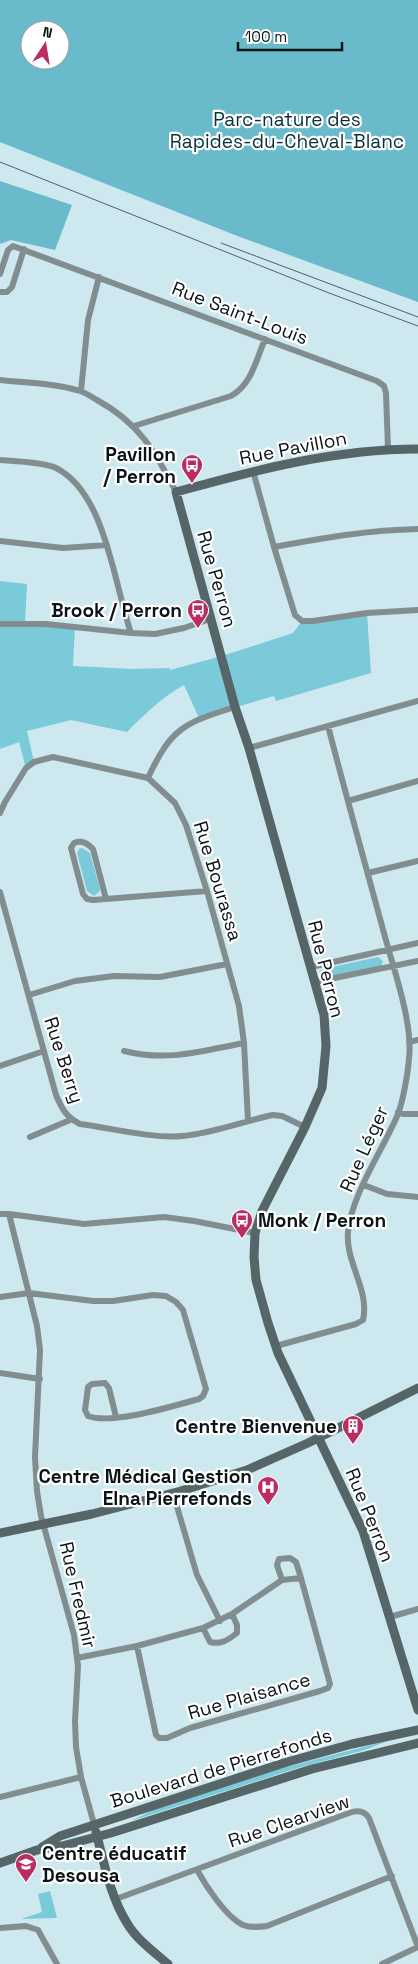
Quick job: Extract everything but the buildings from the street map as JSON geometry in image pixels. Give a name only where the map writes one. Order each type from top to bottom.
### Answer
[{"type":"street","points":[[0,274],[8,250],[13,246],[24,249],[12,288],[7,292],[0,292]]},
{"type":"street","name":"Rue Saint-Louis","points":[[24,249],[377,381],[384,386],[386,393],[388,449]]},
{"type":"street","points":[[81,391],[88,320],[99,277]]},
{"type":"street","points":[[134,426],[231,396],[240,391],[248,382],[265,339]]},
{"type":"street","name":"Rue Perron","points":[[0,380],[81,391],[110,407],[134,426],[156,453],[176,492],[210,619],[324,1015],[326,1046],[322,1088],[262,1211],[256,1233],[254,1257],[256,1280],[276,1346],[363,1531],[418,1710]]},
{"type":"street","name":"Rue Pavillon","points":[[176,492],[253,471],[314,458],[388,449],[418,449]]},
{"type":"street","points":[[0,460],[54,467],[68,475],[82,490],[95,511],[131,633]]},
{"type":"street","points":[[253,471],[295,615],[302,621],[375,612],[418,610]]},
{"type":"street","points":[[274,547],[384,530],[418,529]]},
{"type":"street","points":[[0,541],[64,548],[106,546]]},
{"type":"street","points":[[0,624],[46,624],[155,634],[184,628],[210,619]]},
{"type":"street","points":[[248,748],[418,701]]},
{"type":"street","points":[[0,813],[2,801],[22,772],[34,762],[53,757],[148,778],[159,754],[174,735],[199,718],[235,707]]},
{"type":"street","name":"Rue Léger","points":[[276,1346],[356,1324],[363,1320],[364,1302],[349,1251],[348,1233],[352,1215],[364,1185],[398,1112],[410,1058],[408,1028],[393,967],[328,726]]},
{"type":"street","name":"Rue Bourassa","points":[[148,778],[175,803],[186,825],[207,891],[239,1006],[244,1043],[248,1121]]},
{"type":"street","points":[[348,801],[418,781]]},
{"type":"street","points":[[106,899],[92,849],[80,841],[74,843],[71,848],[83,894],[87,899],[93,900],[106,899],[207,891]]},
{"type":"street","points":[[368,873],[418,861]]},
{"type":"street","name":"Rue Berry","points":[[0,892],[56,1095],[64,1114],[70,1120],[80,1124],[156,1135],[182,1136],[208,1132],[273,1115],[282,1116],[304,1127]]},
{"type":"street","points":[[311,967],[418,943]]},
{"type":"street","points":[[315,982],[418,961]]},
{"type":"street","points":[[28,995],[75,982],[114,976],[160,977],[227,964]]},
{"type":"street","points":[[409,1042],[418,1040]]},
{"type":"street","points":[[124,1051],[144,1056],[170,1057],[244,1043]]},
{"type":"street","points":[[0,1066],[44,1051]]},
{"type":"street","points":[[398,1112],[418,1114]]},
{"type":"street","points":[[30,1137],[70,1120]]},
{"type":"street","points":[[364,1185],[387,1194],[418,1197]]},
{"type":"street","points":[[0,1214],[84,1224],[164,1217],[256,1233]]},
{"type":"street","name":"Rue Fredmir","points":[[8,1214],[38,1326],[40,1379],[35,1470],[37,1497],[72,1623],[77,1658],[74,1727],[81,1777],[112,1890],[126,1923],[133,1932],[168,1964]]},
{"type":"street","points":[[0,1297],[29,1293],[93,1301],[113,1301],[166,1296],[176,1302],[183,1310],[206,1389],[203,1396],[199,1400],[146,1413],[116,1417],[93,1418],[88,1416],[85,1410],[88,1387],[92,1384],[106,1383],[116,1417]]},
{"type":"street","points":[[0,1373],[40,1379]]},
{"type":"street","points":[[0,1533],[44,1525],[173,1493],[254,1468],[319,1438],[418,1388]]},
{"type":"street","points":[[173,1493],[195,1570],[220,1621]]},
{"type":"street","name":"Rue Plaisance","points":[[137,1646],[156,1735],[159,1738],[167,1738],[190,1728],[325,1689],[330,1684],[329,1676],[296,1562],[290,1558],[280,1559],[277,1565],[282,1580]]},
{"type":"street","points":[[77,1658],[137,1646],[203,1628],[232,1614],[282,1580],[301,1578]]},
{"type":"street","points":[[390,1617],[418,1609]]},
{"type":"street","points":[[203,1628],[210,1642],[217,1644],[227,1641],[237,1632],[237,1625],[232,1614]]},
{"type":"street","name":"Boulevard de Pierrefonds","points":[[38,1850],[60,1836],[287,1762],[357,1743],[418,1730]]},
{"type":"street","name":"Boulevard de Pierrefonds","points":[[0,1863],[38,1850],[62,1846],[97,1836],[312,1768],[356,1756],[418,1743]]},
{"type":"street","points":[[0,1797],[81,1777]]},
{"type":"street","name":"Rue Clearview","points":[[116,1899],[349,1813],[359,1811],[365,1813],[369,1818],[418,1947]]},
{"type":"street","points":[[197,1870],[207,1888],[230,1914],[242,1925],[254,1928],[267,1926],[392,1876]]},
{"type":"street","points":[[0,1928],[26,1926],[38,1930],[57,1964]]},
{"type":"street","points":[[382,1964],[418,1947]]},
{"type":"shaded area","points":[[0,581],[27,584],[25,623],[75,627],[73,666],[132,669],[170,668],[170,670],[222,656],[293,633],[302,621],[367,613],[371,673],[276,701],[274,696],[199,718],[184,685],[161,700],[127,732],[71,720],[27,731],[34,762],[26,768],[19,742],[0,749]]},
{"type":"shaded area","points":[[82,848],[90,853],[100,889],[94,896],[87,891],[77,853]]},
{"type":"shaded area","points":[[378,957],[383,961],[381,966],[322,978],[320,976],[320,971],[323,969]]},
{"type":"shaded area","points":[[390,1740],[365,1750],[301,1767],[131,1821],[155,1809],[279,1769]]},
{"type":"shaded area","points":[[50,1891],[57,1918],[21,1919],[42,1912],[38,1894]]},
{"type":"green space","name":"Parc-nature des Rapides-du-Cheval-Blanc","points":[[0,0],[418,0],[418,302],[240,237],[0,142]]},
{"type":"green space","points":[[0,181],[72,205],[55,250],[11,240],[0,244]]},
{"type":"tram line","points":[[0,162],[329,293],[418,326]]},
{"type":"tram line","points":[[221,243],[418,317]]},
{"type":"place","name":"Pavillon / Perron","points":[[192,484]]},
{"type":"place","name":"Brook / Perron","points":[[198,629]]},
{"type":"place","name":"Monk / Perron","points":[[242,1239]]},
{"type":"place","name":"Centre Bienvenue","points":[[353,1445]]},
{"type":"place","name":"Centre Médical Gestion Elna Pierrefonds","points":[[268,1506]]},
{"type":"place","name":"Centre éducatif Desousa","points":[[26,1883]]}]
